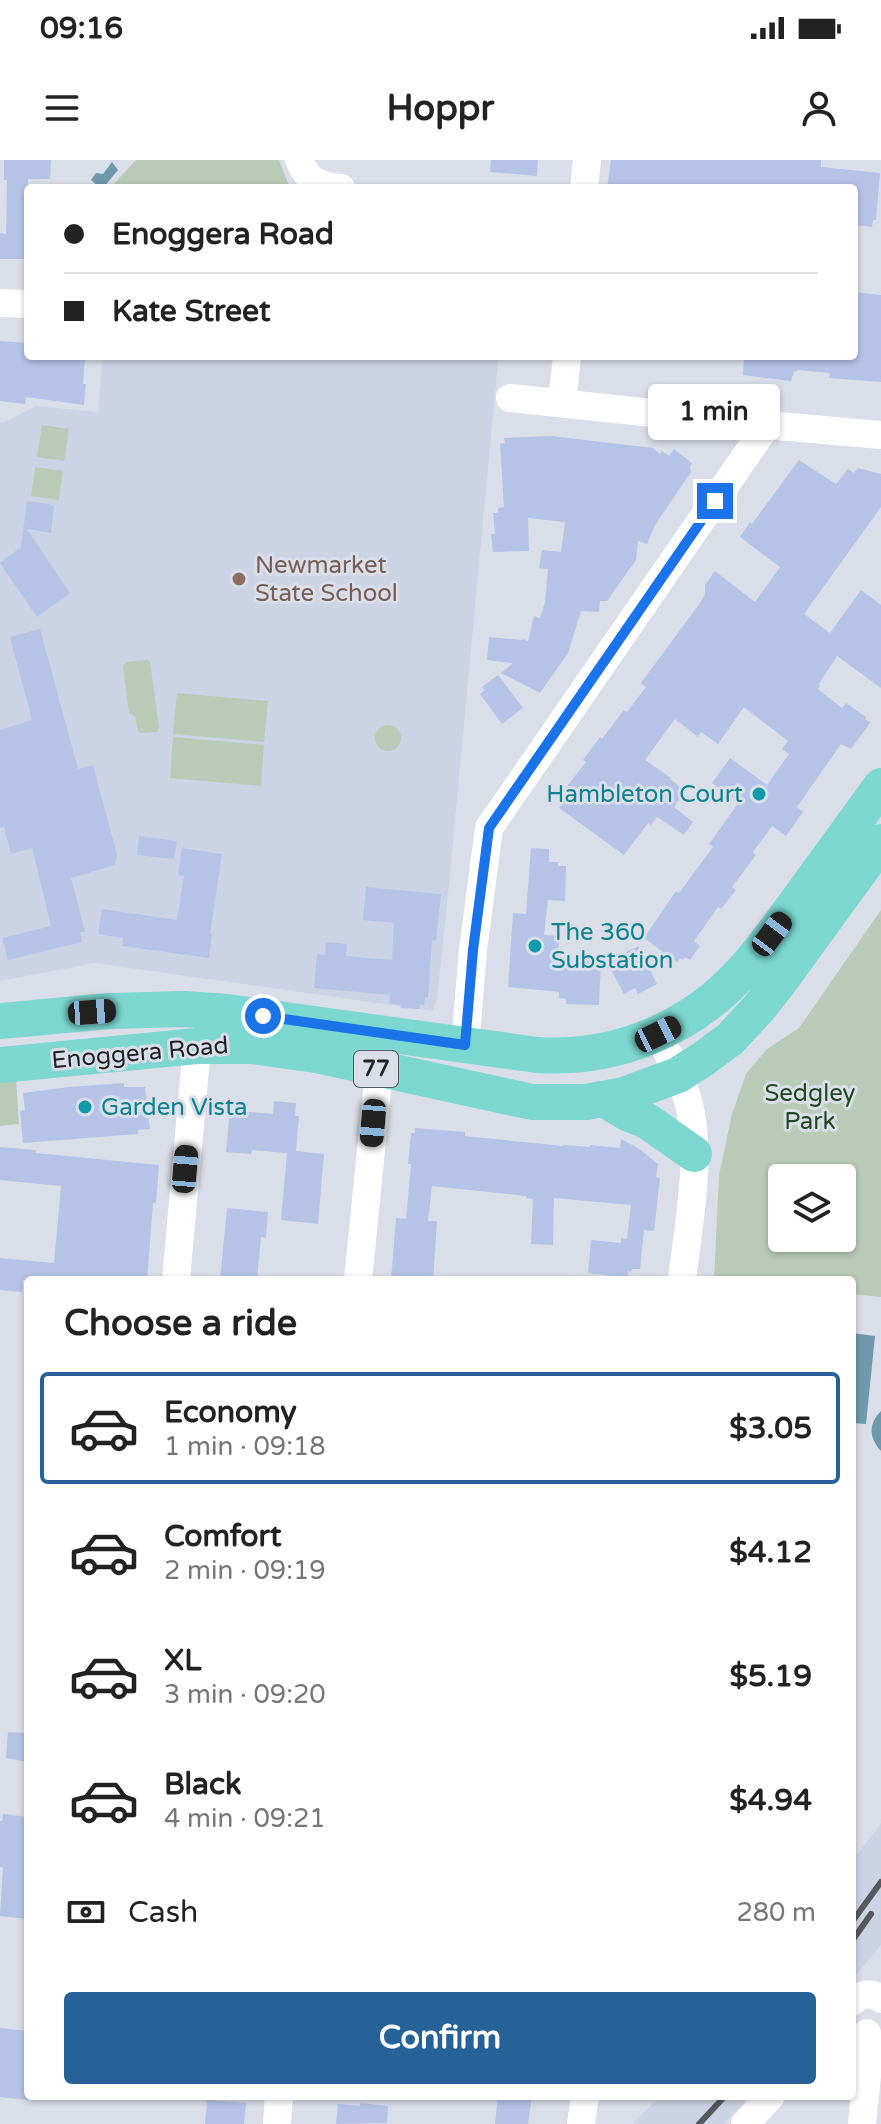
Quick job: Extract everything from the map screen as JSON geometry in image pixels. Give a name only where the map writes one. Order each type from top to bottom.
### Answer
[{"type":"main road","name":"Enoggera Road","points":[[0,1021],[109,1011],[199,1010],[304,1021],[537,1055],[571,1056],[605,1051],[658,1034],[675,1025],[710,1002],[741,974],[881,786]]},
{"type":"main road","name":"Enoggera Road","points":[[0,1065],[237,1045],[280,1049],[532,1102],[568,1104],[644,1089],[678,1075],[730,1039],[758,1009],[881,842]]},
{"type":"main road","points":[[604,1099],[647,1121],[694,1154]]},
{"type":"street","points":[[299,160],[305,174],[318,184]]},
{"type":"street","points":[[584,184],[587,160]]},
{"type":"street","points":[[0,303],[24,304]]},
{"type":"street","points":[[562,403],[567,360]]},
{"type":"street","points":[[510,398],[881,435]]},
{"type":"street","points":[[465,1045],[473,950],[489,828],[767,425]]},
{"type":"street","points":[[658,1034],[689,1103],[694,1154],[682,1276]]},
{"type":"street","points":[[176,1276],[197,1046]]},
{"type":"street","points":[[358,1276],[379,1070]]},
{"type":"street","points":[[862,2124],[868,2066],[867,2029]]},
{"type":"street","points":[[277,2124],[279,2100]]},
{"type":"street","points":[[581,2124],[584,2100]]},
{"type":"street","points":[[745,2124],[767,2100]]},
{"type":"shaded area","name":"Newmarket State School","points":[[103,360],[498,360],[448,894],[437,999],[433,1011],[95,963],[0,981],[0,422],[36,406],[98,412]]},
{"type":"shaded area","points":[[881,1823],[881,1945],[856,1975],[856,1857]]},
{"type":"shaded area","points":[[657,2100],[746,2100],[723,2124],[632,2124]]},
{"type":"green space","points":[[136,160],[279,160],[288,184],[114,184]]},
{"type":"green space","points":[[42,425],[69,429],[64,461],[37,457]]},
{"type":"green space","points":[[35,467],[63,471],[59,500],[31,496]]},
{"type":"green space","points":[[148,660],[159,727],[157,732],[141,733],[135,716],[129,714],[123,666],[126,662]]},
{"type":"green space","points":[[177,693],[268,701],[264,742],[173,734]]},
{"type":"green space","points":[[388,725],[397,729],[401,738],[397,747],[388,751],[379,747],[375,738],[379,729]]},
{"type":"green space","points":[[173,737],[264,745],[261,786],[170,778]]},
{"type":"green space","name":"Sedgley Park","points":[[881,910],[881,1297],[856,1294],[856,1276],[714,1276],[719,1175],[732,1114],[746,1074],[767,1049],[799,1028]]},
{"type":"green space","points":[[16,1078],[19,1124],[0,1126],[0,1080]]},
{"type":"water","points":[[112,162],[118,170],[106,184],[96,184],[91,180],[96,173],[103,174]]},
{"type":"water","points":[[856,1334],[875,1336],[866,1424],[856,1423]]},
{"type":"water","points":[[881,1411],[881,1451],[872,1431]]},
{"type":"building","points":[[4,160],[51,160],[50,179],[28,179],[28,184],[24,184],[24,259],[0,259],[0,233],[6,234],[7,180],[4,180]]},
{"type":"building","points":[[491,160],[538,160],[537,176],[490,172]]},
{"type":"building","points":[[611,160],[821,160],[821,167],[880,173],[876,220],[873,220],[872,227],[858,225],[858,184],[608,184]]},
{"type":"building","points":[[858,292],[881,295],[881,382],[829,378],[830,373],[797,370],[791,381],[743,375],[744,360],[858,360]]},
{"type":"building","points":[[0,341],[24,343],[24,360],[85,360],[84,405],[26,397],[25,404],[0,401]]},
{"type":"building","points":[[551,436],[653,448],[669,456],[674,449],[692,463],[691,472],[655,525],[647,544],[638,541],[636,560],[607,601],[600,601],[599,612],[581,611],[568,653],[540,693],[501,673],[513,663],[487,660],[489,637],[528,641],[534,616],[540,618],[545,602],[548,569],[539,568],[542,550],[561,552],[565,522],[528,518],[529,551],[493,552],[491,534],[495,534],[493,513],[504,507],[500,444],[505,443],[504,438]]},
{"type":"building","points":[[799,460],[836,484],[848,469],[854,473],[858,468],[881,474],[881,507],[804,614],[830,633],[861,590],[881,605],[881,688],[837,656],[818,689],[842,708],[846,703],[866,717],[870,722],[868,726],[851,749],[841,744],[797,807],[803,812],[786,836],[772,826],[753,852],[756,855],[732,887],[736,890],[721,909],[718,907],[694,941],[700,946],[690,960],[685,957],[677,962],[644,938],[676,891],[679,893],[713,847],[709,844],[739,802],[712,783],[730,758],[767,785],[789,754],[782,749],[788,741],[744,707],[718,744],[701,732],[698,737],[675,719],[645,760],[685,791],[674,807],[693,822],[684,835],[657,817],[651,825],[648,823],[624,855],[559,808],[569,794],[564,790],[586,762],[583,760],[646,687],[641,683],[700,603],[705,594],[705,585],[715,571],[755,602],[780,567],[740,537]]},
{"type":"building","points":[[27,501],[54,505],[51,533],[27,529],[70,593],[37,617],[0,563],[21,547]]},
{"type":"building","points":[[40,629],[78,769],[93,765],[117,855],[115,865],[71,878],[85,932],[80,932],[82,942],[8,960],[2,938],[51,926],[32,848],[11,854],[4,827],[0,828],[0,730],[32,720],[10,637]]},
{"type":"building","points":[[498,675],[523,708],[502,724],[480,694],[485,690],[482,687]]},
{"type":"building","points":[[139,836],[177,841],[174,859],[137,855]]},
{"type":"building","points":[[182,848],[222,854],[209,958],[122,946],[123,938],[98,934],[102,909],[177,920],[184,876],[178,875]]},
{"type":"building","points":[[531,848],[549,849],[549,862],[566,866],[565,901],[548,900],[544,935],[560,936],[557,961],[601,962],[599,1005],[566,1004],[566,999],[559,998],[559,992],[508,987],[513,913],[526,914]]},
{"type":"building","points":[[366,887],[441,894],[436,941],[432,940],[428,997],[419,1009],[400,1008],[401,1005],[389,1003],[390,995],[314,988],[317,954],[325,955],[326,942],[347,944],[346,956],[392,960],[394,923],[363,920]]},
{"type":"building","points":[[638,946],[657,984],[638,994],[635,988],[624,994],[607,962]]},
{"type":"building","name":"Garden Vista","points":[[124,1083],[124,1087],[145,1087],[150,1129],[138,1130],[138,1134],[23,1143],[20,1111],[25,1110],[23,1093]]},
{"type":"building","points":[[274,1101],[296,1103],[295,1116],[299,1116],[296,1151],[324,1154],[318,1224],[281,1220],[287,1153],[252,1150],[251,1154],[226,1152],[230,1110],[273,1114]]},
{"type":"building","points":[[415,1128],[563,1146],[620,1148],[621,1139],[638,1148],[658,1164],[656,1177],[660,1178],[654,1231],[644,1230],[640,1269],[628,1271],[627,1276],[588,1273],[591,1240],[621,1243],[621,1238],[627,1239],[631,1205],[554,1198],[553,1245],[531,1244],[533,1199],[432,1186],[428,1221],[437,1221],[433,1276],[391,1276],[396,1218],[406,1219],[411,1133],[415,1133]]},
{"type":"building","points":[[0,1147],[159,1165],[147,1276],[24,1276],[22,1292],[0,1290],[0,1258],[54,1263],[61,1186],[0,1180]]},
{"type":"building","points":[[227,1208],[268,1212],[266,1238],[261,1237],[257,1276],[220,1276]]},
{"type":"building","points":[[8,1732],[24,1733],[24,1761],[6,1758]]},
{"type":"building","points":[[3,1814],[24,1817],[24,1919],[0,1916]]},
{"type":"building","points":[[0,2028],[24,2031],[24,2100],[0,2097]]},
{"type":"building","points":[[207,2100],[246,2103],[244,2124],[205,2124]]},
{"type":"building","points":[[498,2100],[531,2100],[528,2124],[495,2124]]},
{"type":"building","points":[[360,2103],[388,2106],[387,2123],[336,2124],[338,2104],[360,2106]]},
{"type":"railway","points":[[856,1916],[881,1882]]},
{"type":"railway","points":[[856,1935],[871,1914]]},
{"type":"railway","points":[[699,2124],[721,2100]]},
{"type":"place","name":"Newmarket State School","points":[[239,579]]},
{"type":"place","name":"Hambleton Court","points":[[759,794]]},
{"type":"place","name":"The 360 Substation","points":[[535,946]]},
{"type":"place","name":"Garden Vista","points":[[85,1107]]},
{"type":"route","points":[[263,1016],[465,1045],[473,950],[489,828],[715,501]]}]
